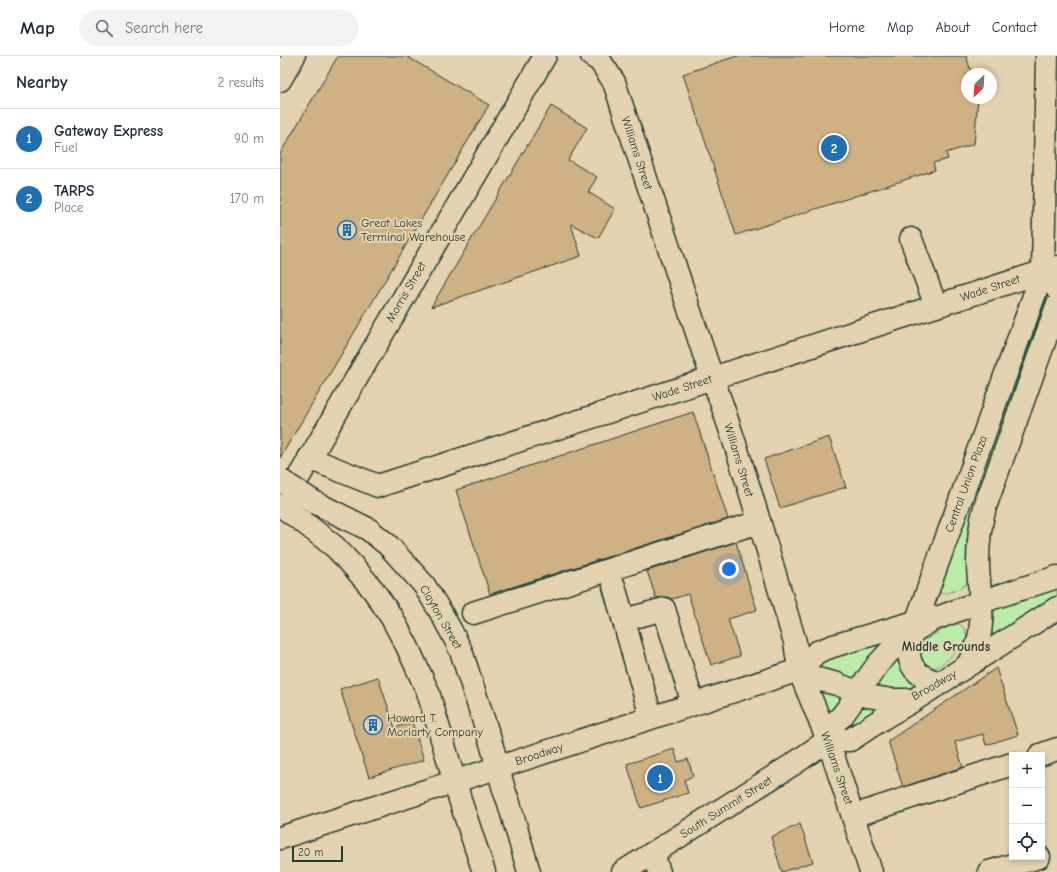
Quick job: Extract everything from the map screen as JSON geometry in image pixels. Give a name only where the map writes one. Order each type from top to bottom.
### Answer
[{"type":"street","points":[[280,80],[294,56]]},
{"type":"street","name":"Morris Street","points":[[280,507],[545,56]]},
{"type":"street","name":"Williams Street","points":[[592,56],[600,61],[614,82],[720,399],[759,522],[795,642],[799,670],[828,740],[871,872]]},
{"type":"street","name":"Central Union Plaza","points":[[939,683],[926,678],[914,669],[908,652],[909,642],[933,575],[1050,269],[1047,56]]},
{"type":"street","points":[[911,239],[936,306]]},
{"type":"street","points":[[1050,269],[1057,290]]},
{"type":"street","name":"Wade Street","points":[[309,458],[378,486],[1050,269]]},
{"type":"street","name":"Central Union Plaza","points":[[968,664],[978,644],[981,619],[975,604],[981,521],[985,506],[1057,306]]},
{"type":"street","name":"Clayton Street","points":[[280,480],[314,502],[368,529],[388,545],[424,585],[448,624],[461,651],[499,767],[505,793],[529,872]]},
{"type":"street","points":[[280,507],[302,521],[335,547],[374,591],[392,618],[407,646],[428,692],[454,781],[484,872]]},
{"type":"street","points":[[473,613],[759,522]]},
{"type":"street","points":[[914,700],[850,740],[828,740],[832,724],[842,716],[858,692],[883,660],[914,627],[975,604],[1057,578]]},
{"type":"street","points":[[614,586],[651,718]]},
{"type":"street","name":"Broadway","points":[[799,670],[816,679],[837,684],[876,698],[905,701],[914,700],[1057,608]]},
{"type":"street","points":[[624,620],[664,609],[693,704]]},
{"type":"street","name":"Broadway","points":[[280,838],[799,670],[817,652],[833,646],[914,627]]},
{"type":"street","name":"South Summit Street","points":[[623,872],[656,863],[828,740]]},
{"type":"street","points":[[1045,753],[1057,749]]},
{"type":"street","points":[[853,816],[1009,765]]},
{"type":"street","points":[[1045,855],[1057,851]]},
{"type":"street","points":[[989,872],[1029,860]]},
{"type":"green space","points":[[1051,282],[1052,283],[972,509],[968,528],[967,546],[968,583],[950,592],[939,593]]},
{"type":"green space","points":[[1055,590],[1057,592],[1057,596],[1000,633],[996,635],[993,634],[992,631],[995,610]]},
{"type":"green space","points":[[955,624],[962,626],[966,634],[965,641],[960,648],[936,668],[925,664],[921,658],[918,646],[920,643]]},
{"type":"green space","points":[[884,641],[856,678],[853,679],[832,671],[813,669],[809,663]]},
{"type":"green space","points":[[898,659],[917,684],[903,689],[876,687],[876,684],[880,678]]},
{"type":"green space","points":[[818,689],[841,696],[841,698],[827,714]]},
{"type":"green space","points":[[862,706],[876,709],[876,712],[848,725]]},
{"type":"building","name":"Great Lakes Terminal Warehouse","points":[[338,56],[406,56],[489,105],[280,458],[280,154]]},
{"type":"building","points":[[737,56],[966,56],[970,68],[961,68],[961,104],[977,104],[974,144],[946,153],[948,159],[933,163],[935,170],[736,235],[683,74]]},
{"type":"building","points":[[551,106],[587,128],[568,160],[597,177],[588,192],[615,209],[598,238],[571,224],[581,256],[431,307]]},
{"type":"building","points":[[693,412],[728,519],[490,594],[456,490]]},
{"type":"building","points":[[829,437],[846,487],[780,508],[764,459]]},
{"type":"building","points":[[736,542],[757,610],[728,619],[740,656],[711,665],[688,594],[672,599],[667,597],[656,598],[647,571]]},
{"type":"building","points":[[996,668],[1018,735],[986,745],[983,734],[955,742],[963,767],[903,787],[888,741]]},
{"type":"building","name":"Howard T. Moriarty Company","points":[[378,677],[395,728],[412,722],[424,760],[369,777],[340,689]]},
{"type":"building","points":[[674,749],[678,762],[688,759],[693,776],[684,780],[688,793],[641,808],[627,764]]},
{"type":"building","points":[[800,824],[813,862],[782,872],[771,837]]},
{"type":"place","name":"TARPS","points":[[834,148]]},
{"type":"place","name":"Great Lakes Terminal Warehouse","points":[[347,230]]},
{"type":"place","name":"Howard T. Moriarty Company","points":[[373,725]]},
{"type":"place","name":"Gateway Express","points":[[660,778]]},
{"type":"district","name":"Middle Grounds","points":[[946,646]]}]
